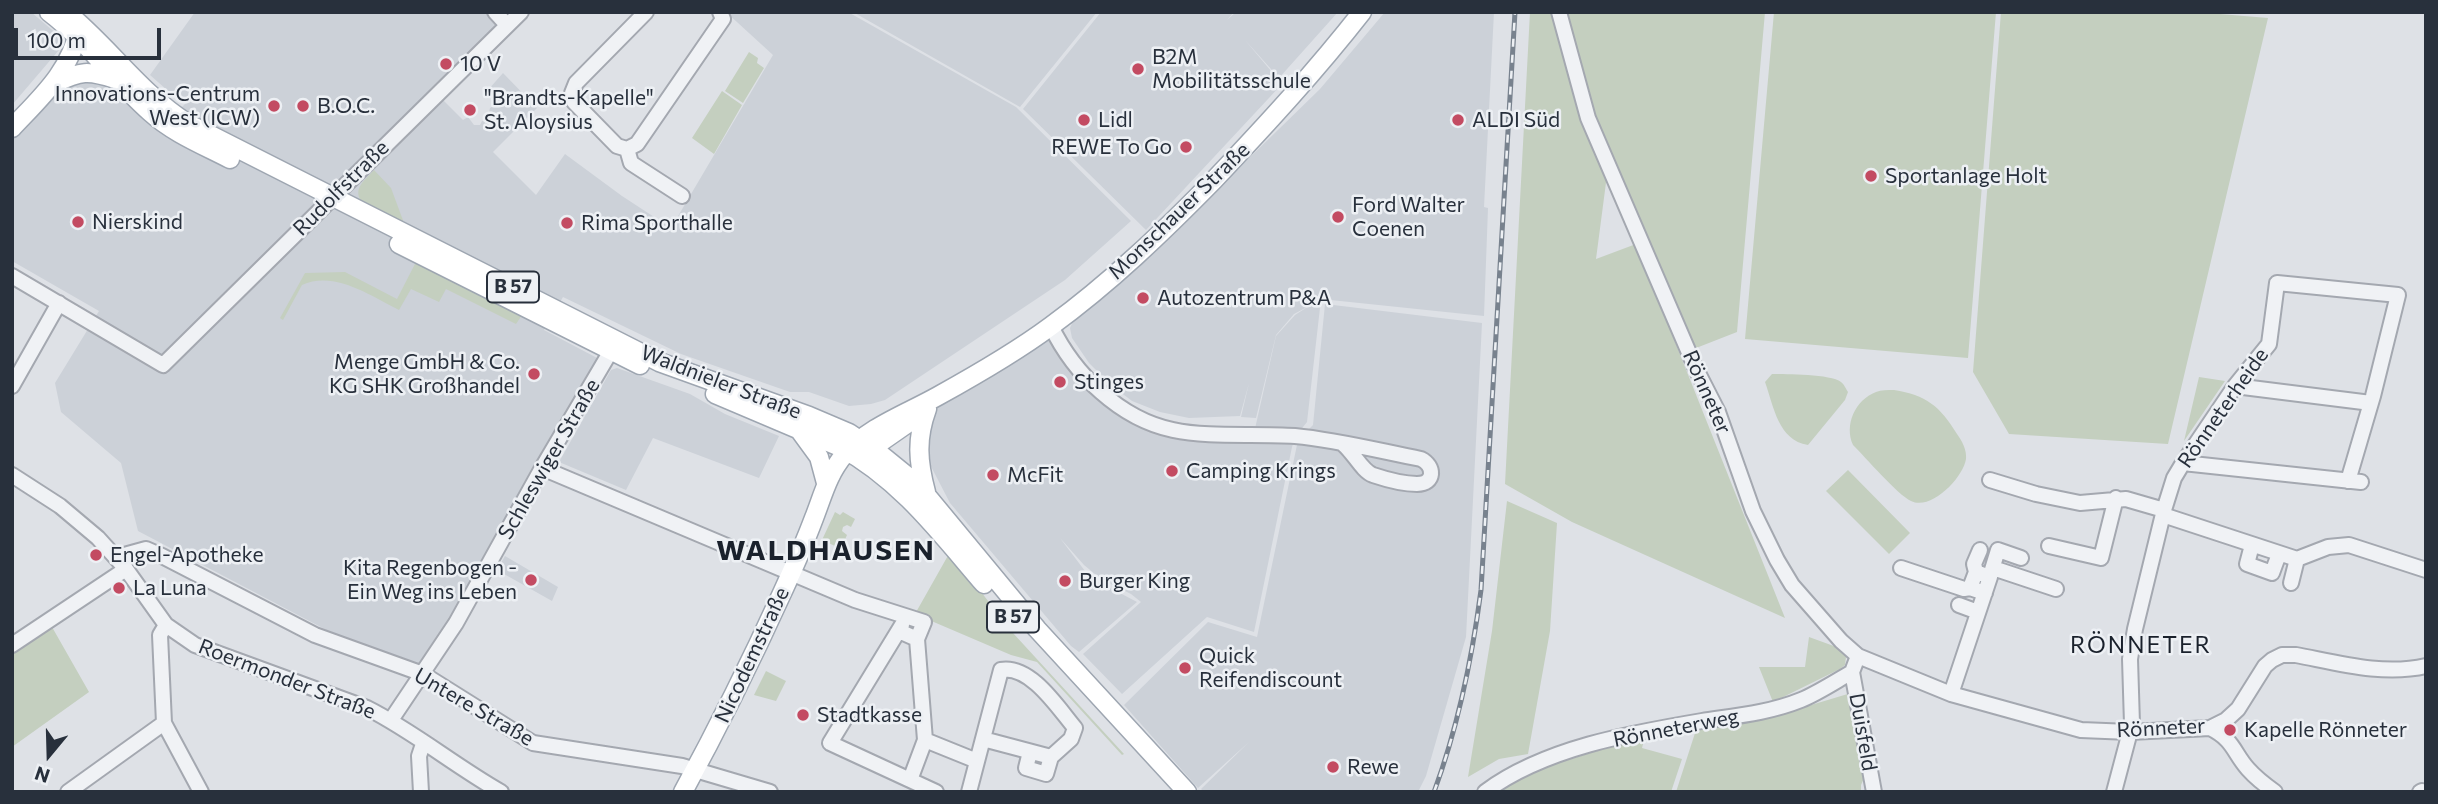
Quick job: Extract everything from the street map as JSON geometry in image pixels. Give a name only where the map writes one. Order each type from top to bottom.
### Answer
[{"type":"main road","name":"Waldnieler Straße","points":[[49,12],[76,21],[164,108],[328,202]]},
{"type":"main road","name":"Monschauer Straße","points":[[859,449],[1051,326],[1124,268],[1183,212],[1300,89],[1362,12]]},
{"type":"main road","name":"Monschauer Straße","points":[[1300,89],[1321,71],[1374,12]]},
{"type":"main road","name":"Waldnieler Straße","points":[[76,21],[119,80],[151,114],[175,131],[328,202],[614,345],[797,429],[859,449],[912,480],[1037,629],[1187,792]]},
{"type":"main road","points":[[12,128],[55,83],[71,57],[76,21]]},
{"type":"main road","points":[[55,83],[77,73],[93,71],[119,80]]},
{"type":"main road","name":"Waldnieler Straße","points":[[614,345],[830,424],[905,493],[1015,620],[1172,792]]},
{"type":"main road","points":[[926,496],[918,451],[921,425],[933,402]]},
{"type":"main road","points":[[797,429],[819,457],[825,483]]},
{"type":"main road","name":"Nicodemstraße","points":[[683,792],[696,771],[790,573],[815,516],[825,483],[859,449]]},
{"type":"main road","name":"Nicodemstraße","points":[[815,516],[859,449]]},
{"type":"street","points":[[495,12],[508,25]]},
{"type":"street","name":"Rudolfstraße","points":[[59,303],[163,365],[521,12]]},
{"type":"street","points":[[646,12],[576,83],[572,93],[574,102],[617,146],[627,149],[637,144],[722,16]]},
{"type":"street","name":"Rönneter","points":[[1559,12],[1588,118],[1696,369],[1718,412],[1753,511],[1792,585],[1840,641],[1858,656],[1951,694],[2081,730],[2130,732],[2210,728],[2227,720],[2238,709],[2265,666],[2282,655],[2384,670],[2410,670],[2426,666]]},
{"type":"street","points":[[627,149],[631,163],[682,196]]},
{"type":"street","points":[[12,276],[59,303],[12,386]]},
{"type":"street","name":"Rönneterheide","points":[[2114,792],[2130,732],[2130,659],[2135,629],[2163,512],[2174,478],[2183,463],[2235,386],[2269,344],[2277,284],[2398,295],[2371,403]]},
{"type":"street","points":[[1051,326],[1068,354],[1101,391],[1133,416],[1151,424],[1174,431],[1298,436],[1343,444],[1421,459],[1432,469],[1430,477],[1417,484],[1371,475],[1343,444]]},
{"type":"street","name":"Schleswiger Straße","points":[[391,720],[456,623],[614,345]]},
{"type":"street","points":[[2183,463],[2354,482],[2371,403],[2235,386]]},
{"type":"street","points":[[542,468],[855,600],[924,622],[917,639],[925,740],[910,780]]},
{"type":"street","name":"Roermonder Straße","points":[[12,475],[60,506],[117,557],[166,625],[195,645],[339,697],[391,720],[464,771],[501,792]]},
{"type":"street","points":[[1990,480],[2080,503],[2126,499],[2297,559],[2328,547],[2349,545],[2426,570]]},
{"type":"street","points":[[2049,546],[2101,558],[2116,498]]},
{"type":"street","points":[[2252,545],[2246,564],[2272,573],[2279,554]]},
{"type":"street","name":"Untere Straße","points":[[117,557],[146,549],[162,556],[315,635],[423,674],[533,743],[657,762],[770,792]]},
{"type":"street","points":[[1980,550],[1974,564],[1986,572],[2056,589]]},
{"type":"street","points":[[1970,588],[1986,572],[1998,550],[2021,558]]},
{"type":"street","points":[[2291,583],[2297,559]]},
{"type":"street","points":[[1901,568],[1984,593]]},
{"type":"street","points":[[12,645],[127,569]]},
{"type":"street","points":[[1951,694],[1984,593],[1986,572]]},
{"type":"street","points":[[1959,605],[1978,612]]},
{"type":"street","points":[[906,615],[899,631],[830,743],[936,792]]},
{"type":"street","points":[[166,625],[160,635],[164,723],[201,792]]},
{"type":"street","points":[[899,631],[917,639]]},
{"type":"street","points":[[1852,672],[1858,656]]},
{"type":"street","points":[[969,792],[1001,670],[1026,674],[1075,728],[1071,739],[1051,757],[1046,774],[1026,768],[1030,752],[984,739]]},
{"type":"street","name":"Rönneterweg","points":[[1485,792],[1528,766],[1576,749],[1651,730],[1760,712],[1801,700],[1852,672]]},
{"type":"street","name":"Duisfeld","points":[[1852,672],[1874,792]]},
{"type":"street","points":[[68,792],[164,723]]},
{"type":"street","points":[[2210,728],[2221,733],[2233,744],[2247,768],[2274,792]]},
{"type":"street","points":[[925,740],[977,761]]},
{"type":"street","points":[[421,792],[419,756],[423,744]]},
{"type":"shaded area","points":[[12,12],[31,12],[58,35],[59,50],[12,105]]},
{"type":"shaded area","points":[[195,12],[493,12],[502,21],[433,90],[463,120],[468,117],[474,125],[480,125],[482,121],[487,122],[490,108],[495,105],[491,101],[495,97],[488,90],[503,73],[537,108],[493,152],[536,195],[565,154],[671,228],[773,55],[726,12],[848,12],[1016,107],[1131,221],[1065,280],[885,400],[871,404],[849,406],[809,392],[790,392],[681,354],[563,297],[544,330],[599,359],[425,667],[336,635],[138,531],[121,463],[61,412],[55,383],[99,311],[12,261],[12,137],[67,72],[111,73],[163,126],[187,102],[150,75]]},
{"type":"shaded area","points":[[853,12],[1097,12],[1020,107]]},
{"type":"shaded area","points":[[1101,12],[1234,12],[1227,20],[1236,12],[1338,12],[1279,78],[1245,40],[1282,84],[1146,230],[1023,109]]},
{"type":"shaded area","points":[[1385,12],[1494,12],[1484,207],[1488,208],[1484,316],[1321,299],[1307,422],[1295,437],[1292,447],[1254,632],[1207,617],[1122,694],[1083,654],[1141,602],[1101,579],[1084,565],[1060,538],[1085,571],[1101,583],[1137,602],[1079,652],[1071,646],[950,503],[923,451],[925,415],[1048,337],[1086,384],[1149,425],[1254,433],[1276,336],[1295,315],[1309,306],[1294,314],[1276,335],[1256,418],[1241,417],[1249,383],[1240,416],[1189,418],[1160,412],[1132,401],[1089,363],[1072,338],[1070,328],[1074,319],[1160,245],[1320,89]]},
{"type":"shaded area","points":[[1325,304],[1482,323],[1466,637],[1426,776],[1418,792],[1204,792],[1201,789],[1249,742],[1198,788],[1124,705],[1208,622],[1257,637],[1298,440],[1313,425]]},
{"type":"shaded area","points":[[617,368],[690,394],[725,414],[779,436],[759,478],[653,438],[626,490],[559,462],[611,370]]},
{"type":"shaded area","name":"Kita Regenbogen - Ein Weg ins Leben","points":[[505,556],[558,587],[552,601],[497,570]]},
{"type":"green space","points":[[1530,12],[1554,12],[1607,175],[1596,259],[1636,244],[1785,618],[1572,522],[1505,484]]},
{"type":"green space","points":[[1563,12],[1765,12],[1737,332],[1691,350],[1587,99]]},
{"type":"green space","name":"Sportanlage Holt","points":[[1774,12],[1996,12],[1968,358],[1745,339]]},
{"type":"green space","points":[[2001,12],[2196,12],[2268,18],[2168,444],[2009,434],[1973,372]]},
{"type":"green space","points":[[749,52],[758,58],[757,63],[764,68],[743,103],[725,91]]},
{"type":"green space","points":[[722,91],[742,105],[714,154],[692,138]]},
{"type":"green space","points":[[374,170],[391,188],[404,223],[361,201],[359,188]]},
{"type":"green space","points":[[416,262],[522,315],[516,324],[446,289],[439,302],[411,289],[399,310],[352,287],[314,281],[302,285],[283,320],[280,318],[305,273],[345,272],[397,299]]},
{"type":"green space","points":[[1772,374],[1828,377],[1841,382],[1848,392],[1845,400],[1808,445],[1790,437],[1779,421],[1765,382]]},
{"type":"green space","points":[[2199,377],[2225,381],[2184,441]]},
{"type":"green space","points":[[1894,390],[1915,395],[1931,403],[1951,424],[1965,449],[1966,459],[1959,475],[1945,491],[1928,501],[1919,503],[1905,497],[1853,445],[1850,429],[1857,407],[1876,392]]},
{"type":"green space","points":[[1848,470],[1910,533],[1889,554],[1826,491]]},
{"type":"green space","points":[[1507,501],[1557,523],[1550,631],[1528,754],[1499,759],[1468,777],[1492,631]]},
{"type":"green space","points":[[835,512],[840,515],[843,512],[855,519],[851,527],[843,527],[842,531],[847,535],[843,544],[835,546],[822,540]]},
{"type":"green space","points":[[950,552],[1013,633],[1124,754],[1122,755],[1037,662],[1011,655],[915,614]]},
{"type":"green space","points":[[52,627],[89,692],[12,747],[12,653]]},
{"type":"green space","points":[[1809,637],[1842,649],[1846,657],[1845,665],[1773,702],[1759,667],[1805,667]]},
{"type":"green space","points":[[766,671],[786,681],[776,701],[754,695]]},
{"type":"green space","points":[[1851,693],[1865,776],[1861,792],[1676,792],[1696,730],[1778,715]]},
{"type":"green space","points":[[1645,736],[1642,748],[1682,759],[1671,792],[1494,792],[1513,777]]},
{"type":"railway","points":[[1434,792],[1463,692],[1481,590],[1515,12]]},
{"type":"place","name":"10 V","points":[[446,64]]},
{"type":"place","name":"B2M Mobilitätsschule","points":[[1138,69]]},
{"type":"place","name":"Innovations-Centrum West (ICW)","points":[[274,106]]},
{"type":"place","name":"B.O.C.","points":[[303,106]]},
{"type":"place","name":"\"Brandts-Kapelle\" St. Aloysius","points":[[470,110]]},
{"type":"place","name":"Lidl","points":[[1084,120]]},
{"type":"place","name":"ALDI Süd","points":[[1458,120]]},
{"type":"place","name":"REWE To Go","points":[[1186,147]]},
{"type":"place","name":"Sportanlage Holt","points":[[1871,176]]},
{"type":"place","name":"Ford Walter Coenen","points":[[1338,217]]},
{"type":"place","name":"Nierskind","points":[[78,222]]},
{"type":"place","name":"Rima Sporthalle","points":[[567,223]]},
{"type":"place","name":"Autozentrum P&A","points":[[1143,298]]},
{"type":"place","name":"Menge GmbH & Co. KG SHK Großhandel","points":[[534,374]]},
{"type":"place","name":"Stinges","points":[[1060,382]]},
{"type":"place","name":"Camping Krings","points":[[1172,471]]},
{"type":"place","name":"McFit","points":[[993,475]]},
{"type":"place","name":"Engel-Apotheke","points":[[96,555]]},
{"type":"place","name":"Kita Regenbogen - Ein Weg ins Leben","points":[[531,580]]},
{"type":"place","name":"Burger King","points":[[1065,581]]},
{"type":"place","name":"La Luna","points":[[119,588]]},
{"type":"place","name":"Quick Reifendiscount","points":[[1185,668]]},
{"type":"place","name":"Stadtkasse","points":[[803,715]]},
{"type":"place","name":"Kapelle Rönneter","points":[[2230,730]]},
{"type":"place","name":"Rewe","points":[[1333,767]]},
{"type":"district","name":"WALDHAUSEN","points":[[826,551]]},
{"type":"district","name":"RÖNNETER","points":[[2141,645]]}]
